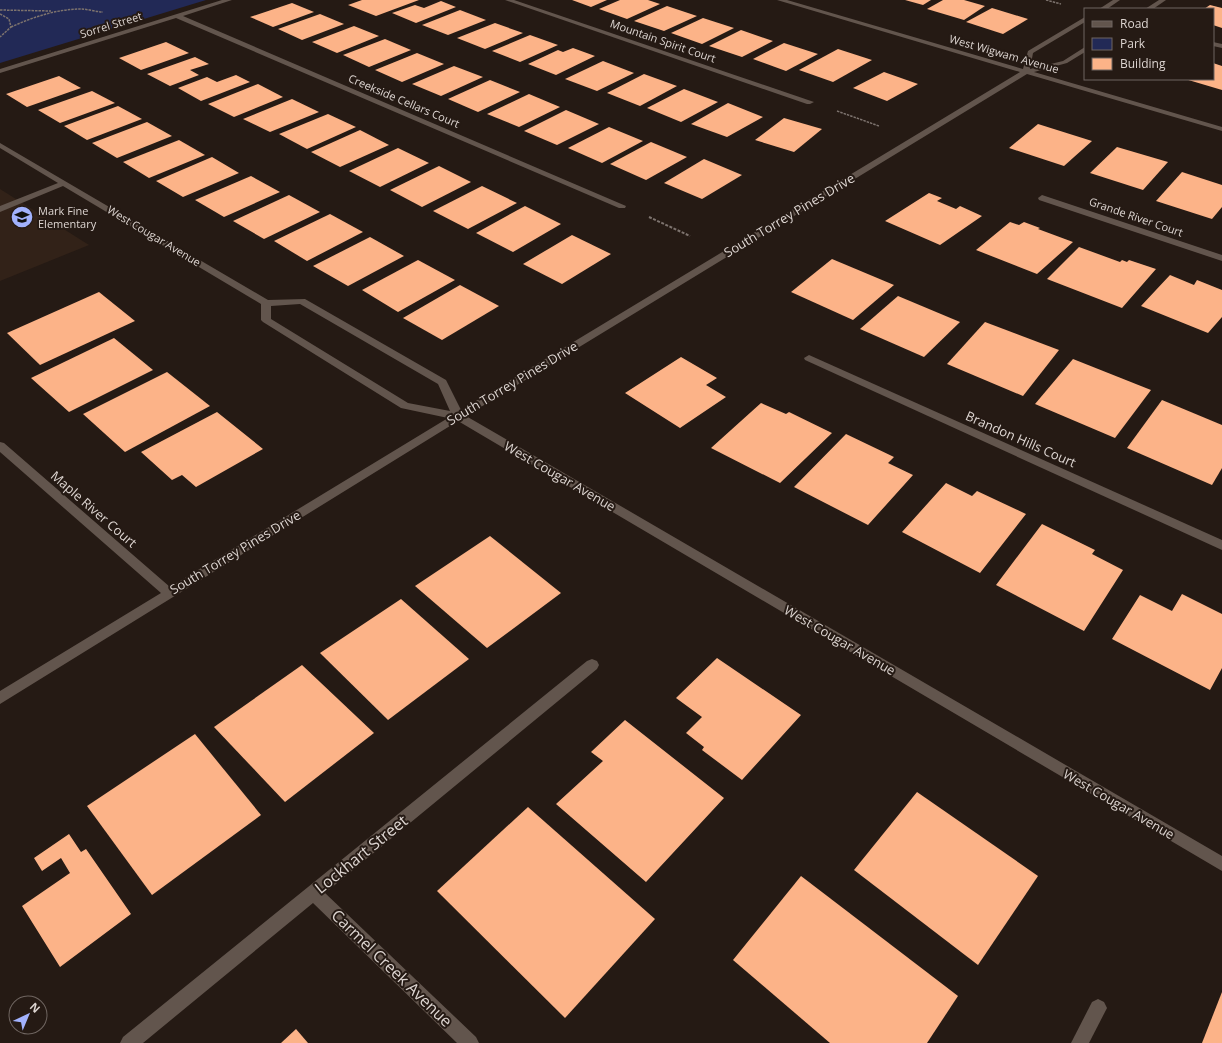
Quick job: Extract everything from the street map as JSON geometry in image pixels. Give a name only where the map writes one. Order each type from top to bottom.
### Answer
[{"type":"street","name":"Sorrel Street","points":[[0,71],[229,0]]},
{"type":"street","name":"Mountain Spirit Court","points":[[508,0],[810,102]]},
{"type":"street","name":"West Wigwam Avenue","points":[[780,0],[1222,129]]},
{"type":"street","points":[[1104,8],[1116,0]]},
{"type":"street","points":[[1150,8],[1163,0]]},
{"type":"street","name":"Creekside Cellars Court","points":[[176,16],[622,206]]},
{"type":"street","points":[[1026,72],[1030,52],[1084,20]]},
{"type":"street","name":"South Torrey Pines Drive","points":[[0,698],[458,416],[1026,72],[1065,62],[1084,50]]},
{"type":"street","name":"West Cougar Avenue","points":[[0,145],[266,303],[266,320],[405,406],[458,416],[1222,864]]},
{"type":"street","points":[[0,209],[64,183]]},
{"type":"street","name":"Grande River Court","points":[[1042,198],[1222,258]]},
{"type":"street","points":[[266,303],[302,301],[442,382],[458,416]]},
{"type":"street","name":"Brandon Hills Court","points":[[809,358],[1222,545]]},
{"type":"street","name":"Maple River Court","points":[[0,446],[169,593]]},
{"type":"street","name":"Lockhart Street","points":[[129,1043],[592,665]]},
{"type":"street","name":"Carmel Creek Avenue","points":[[314,892],[470,1043]]},
{"type":"street","points":[[1080,1043],[1098,1008]]},
{"type":"path","points":[[0,10],[57,11],[82,9],[105,12]]},
{"type":"path","points":[[0,37],[11,27],[43,14],[57,11]]},
{"type":"path","points":[[0,14],[9,19],[11,27]]},
{"type":"path","points":[[837,111],[879,126]]},
{"type":"path","points":[[649,217],[690,236]]},
{"type":"shaded area","name":"Mark Fine Elementary","points":[[0,189],[89,245],[0,281]]},
{"type":"green space","points":[[0,0],[206,0],[0,63]]},
{"type":"building","points":[[362,0],[419,0],[376,16],[348,5]]},
{"type":"building","points":[[572,0],[607,0],[591,7]]},
{"type":"building","points":[[620,0],[648,0],[660,4],[627,19],[599,9]]},
{"type":"building","points":[[905,0],[931,0],[923,5]]},
{"type":"building","points":[[943,0],[964,0],[985,6],[964,20],[927,9]]},
{"type":"building","points":[[441,1],[456,7],[416,23],[392,13],[415,5],[424,8]]},
{"type":"building","points":[[292,3],[314,12],[273,27],[250,17]]},
{"type":"building","points":[[1210,5],[1222,8],[1222,28],[1214,25],[1214,8],[1206,8]]},
{"type":"building","points":[[667,6],[697,16],[664,31],[634,21]]},
{"type":"building","points":[[992,8],[1028,19],[1003,34],[966,22]]},
{"type":"building","points":[[460,10],[486,20],[448,35],[422,25]]},
{"type":"building","points":[[320,14],[344,24],[302,40],[278,29]]},
{"type":"building","points":[[703,18],[734,28],[702,44],[671,33]]},
{"type":"building","points":[[495,23],[523,33],[485,49],[457,38]]},
{"type":"building","points":[[354,26],[379,36],[337,53],[312,42]]},
{"type":"building","points":[[741,30],[773,41],[742,57],[709,46]]},
{"type":"building","points":[[530,35],[558,45],[520,62],[492,51]]},
{"type":"building","points":[[385,39],[411,50],[369,67],[343,55]]},
{"type":"building","points":[[166,42],[189,53],[141,70],[119,58]]},
{"type":"building","points":[[784,43],[818,54],[786,71],[753,59]]},
{"type":"building","points":[[573,48],[595,56],[556,75],[528,64],[558,50],[563,52]]},
{"type":"building","points":[[838,49],[872,60],[833,82],[799,70]]},
{"type":"building","points":[[417,53],[444,64],[402,82],[375,70]]},
{"type":"building","points":[[195,57],[209,64],[190,70],[199,75],[170,86],[147,74]]},
{"type":"building","points":[[603,61],[634,73],[597,91],[565,79]]},
{"type":"building","points":[[1214,63],[1222,66],[1222,90],[1188,80],[1214,80]]},
{"type":"building","points":[[454,66],[483,77],[441,96],[412,84]]},
{"type":"building","points":[[884,72],[918,84],[887,101],[853,88]]},
{"type":"building","points":[[644,74],[677,86],[640,106],[607,93]]},
{"type":"building","points":[[236,75],[250,82],[201,101],[178,88],[207,77],[217,82]]},
{"type":"building","points":[[59,76],[81,88],[27,107],[6,94]]},
{"type":"building","points":[[490,80],[520,92],[478,112],[448,99]]},
{"type":"building","points":[[258,84],[283,97],[234,117],[208,104]]},
{"type":"building","points":[[684,89],[718,102],[681,122],[647,108]]},
{"type":"building","points":[[92,91],[115,103],[60,123],[38,110]]},
{"type":"building","points":[[529,94],[560,107],[519,127],[487,114]]},
{"type":"building","points":[[292,99],[319,112],[270,132],[243,119]]},
{"type":"building","points":[[728,103],[763,117],[727,137],[691,124]]},
{"type":"building","points":[[118,106],[142,119],[87,140],[64,126]]},
{"type":"building","points":[[566,110],[599,124],[557,145],[524,131]]},
{"type":"building","points":[[328,114],[356,127],[307,149],[279,134]]},
{"type":"building","points":[[784,118],[822,129],[794,152],[755,140]]},
{"type":"building","points":[[147,122],[172,136],[117,158],[92,143]]},
{"type":"building","points":[[1038,124],[1092,141],[1064,166],[1009,148]]},
{"type":"building","points":[[609,127],[643,141],[602,163],[568,148]]},
{"type":"building","points":[[360,130],[389,145],[340,167],[311,152]]},
{"type":"building","points":[[179,140],[205,155],[149,178],[123,162]]},
{"type":"building","points":[[651,142],[687,157],[646,180],[610,164]]},
{"type":"building","points":[[1117,147],[1168,162],[1143,190],[1090,173]]},
{"type":"building","points":[[398,148],[429,163],[380,187],[349,171]]},
{"type":"building","points":[[212,157],[239,173],[183,197],[156,181]]},
{"type":"building","points":[[704,159],[742,175],[702,199],[664,183]]},
{"type":"building","points":[[439,166],[471,182],[422,207],[390,190]]},
{"type":"building","points":[[1182,172],[1222,185],[1222,207],[1212,219],[1156,201]]},
{"type":"building","points":[[251,176],[280,192],[224,217],[195,200]]},
{"type":"building","points":[[482,186],[517,203],[468,229],[433,211]]},
{"type":"building","points":[[929,193],[942,198],[937,201],[956,209],[960,206],[982,216],[940,245],[885,221]]},
{"type":"building","points":[[289,195],[320,212],[264,239],[233,221]]},
{"type":"building","points":[[525,206],[561,224],[513,252],[476,233]]},
{"type":"building","points":[[330,214],[363,232],[307,261],[274,241]]},
{"type":"building","points":[[1010,222],[1019,225],[1024,222],[1073,242],[1037,274],[976,250]]},
{"type":"building","points":[[572,235],[611,254],[562,284],[523,264]]},
{"type":"building","points":[[370,237],[404,256],[348,286],[313,266]]},
{"type":"building","points":[[1079,247],[1120,262],[1122,260],[1127,262],[1129,260],[1156,269],[1122,308],[1047,279]]},
{"type":"building","points":[[832,259],[894,285],[853,320],[791,292]]},
{"type":"building","points":[[418,260],[455,280],[398,312],[362,290]]},
{"type":"building","points":[[1170,275],[1194,285],[1197,280],[1222,290],[1222,317],[1208,333],[1141,306]]},
{"type":"building","points":[[460,285],[499,306],[442,340],[403,318]]},
{"type":"building","points":[[99,292],[135,321],[40,365],[7,333]]},
{"type":"building","points":[[898,296],[960,322],[924,357],[860,329]]},
{"type":"building","points":[[985,322],[1059,350],[1023,396],[947,364]]},
{"type":"building","points":[[114,338],[153,370],[69,412],[31,378]]},
{"type":"building","points":[[681,357],[717,378],[706,385],[726,397],[680,428],[625,393]]},
{"type":"building","points":[[1073,359],[1151,390],[1115,438],[1035,404]]},
{"type":"building","points":[[167,372],[210,406],[125,452],[83,414]]},
{"type":"building","points":[[1162,400],[1222,425],[1222,468],[1212,485],[1127,448]]},
{"type":"building","points":[[761,403],[786,414],[789,412],[832,433],[780,483],[711,448]]},
{"type":"building","points":[[217,412],[263,449],[196,487],[182,475],[172,480],[141,452]]},
{"type":"building","points":[[846,434],[894,457],[888,463],[913,475],[868,525],[794,487]]},
{"type":"building","points":[[946,483],[972,496],[977,491],[1026,514],[980,573],[902,532]]},
{"type":"building","points":[[1042,524],[1095,550],[1092,554],[1123,570],[1084,631],[996,585]]},
{"type":"building","points":[[490,536],[561,593],[487,648],[415,586]]},
{"type":"building","points":[[1182,594],[1222,614],[1222,668],[1210,690],[1112,639],[1140,595],[1172,611]]},
{"type":"building","points":[[401,599],[469,659],[388,720],[320,653]]},
{"type":"building","points":[[717,658],[801,715],[742,780],[702,750],[704,747],[686,733],[702,717],[676,698]]},
{"type":"building","points":[[302,665],[374,733],[285,802],[214,727]]},
{"type":"building","points":[[625,720],[724,798],[646,882],[556,804],[603,761],[591,752]]},
{"type":"building","points":[[195,734],[261,815],[152,895],[87,806]]},
{"type":"building","points":[[917,792],[1038,876],[978,965],[854,870]]},
{"type":"building","points":[[528,807],[655,919],[565,1018],[437,891]]},
{"type":"building","points":[[69,834],[81,852],[86,849],[131,914],[60,967],[22,906],[70,873],[61,858],[42,871],[34,858]]},
{"type":"building","points":[[801,876],[958,996],[927,1043],[830,1043],[733,960]]},
{"type":"building","points":[[1222,992],[1222,1043],[1202,1043]]},
{"type":"building","points":[[296,1029],[308,1043],[281,1043]]},
{"type":"place","name":"Mark Fine Elementary","points":[[22,217]]}]
